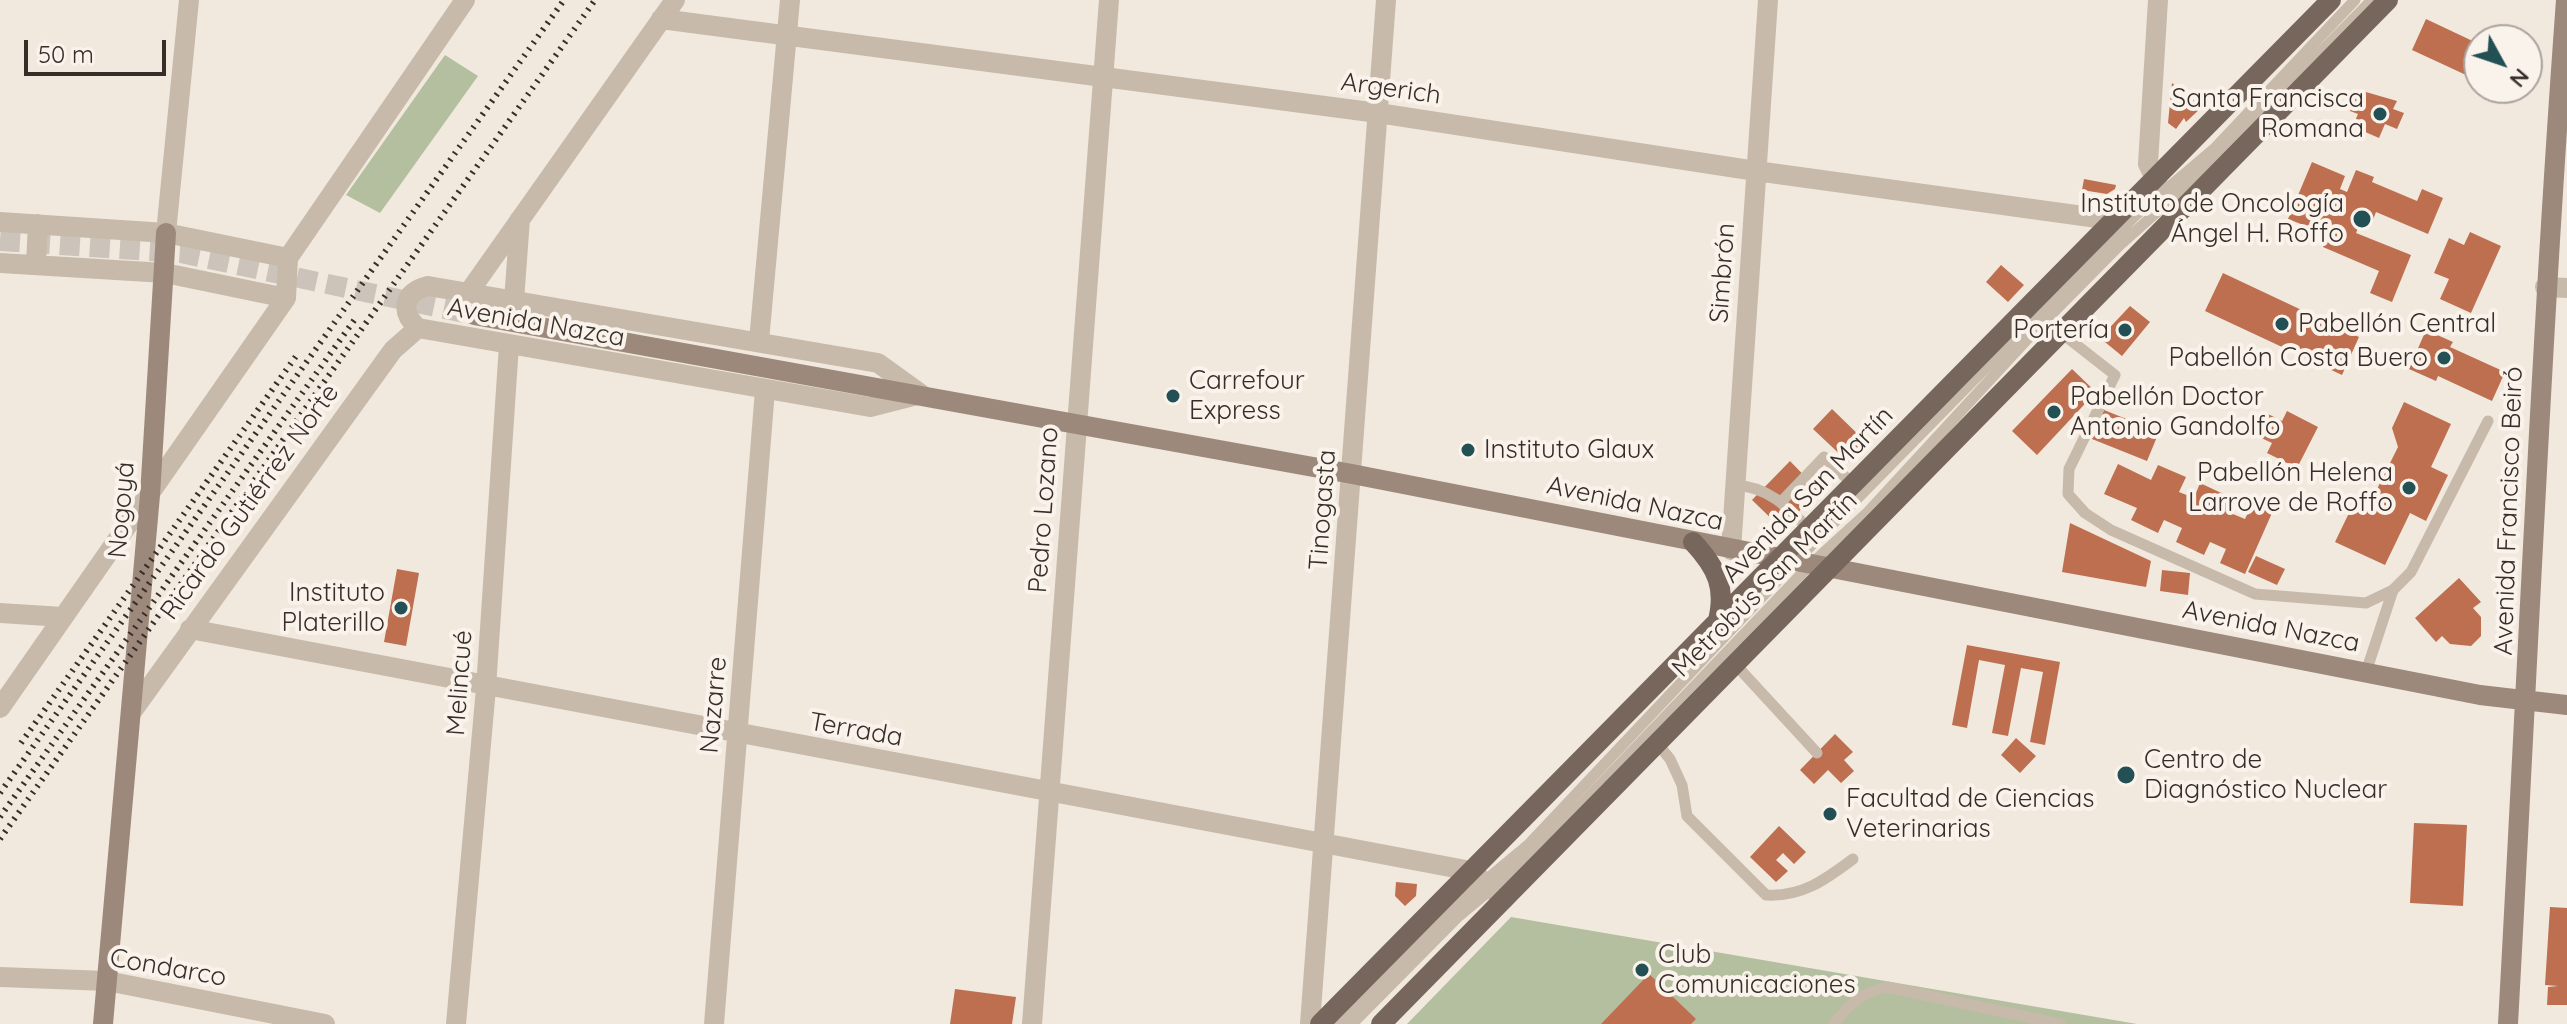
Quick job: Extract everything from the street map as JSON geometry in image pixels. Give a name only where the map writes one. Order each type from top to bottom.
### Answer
[{"type":"main road","name":"Avenida San Martín","points":[[1381,1024],[1488,885],[1717,624],[1804,564],[2060,332],[2166,196],[2331,0]]},
{"type":"main road","name":"Avenida San Martín","points":[[1320,1024],[1657,743],[1735,664],[1804,564],[1810,530],[2112,220],[2166,196],[2388,0]]},
{"type":"main road","name":"Avenida Francisco Beiró","points":[[2508,1024],[2527,703],[2545,287],[2566,0]]},
{"type":"main road","name":"Nogoyá","points":[[103,1024],[150,495],[166,233]]},
{"type":"main road","name":"Avenida Nazca","points":[[474,315],[1352,474],[2527,703],[2567,705]]},
{"type":"main road","points":[[1693,542],[1719,577],[1723,594],[1717,624]]},
{"type":"street","name":"Nogoyá","points":[[166,233],[189,0]]},
{"type":"street","points":[[0,708],[286,298],[288,258],[465,0]]},
{"type":"street","points":[[469,292],[675,0]]},
{"type":"street","points":[[759,341],[790,0]]},
{"type":"street","name":"Pedro Lozano","points":[[1032,1024],[1109,0]]},
{"type":"street","name":"Tinogasta","points":[[1310,1024],[1386,0]]},
{"type":"street","name":"Simbrón","points":[[1731,550],[1768,0]]},
{"type":"street","points":[[2158,0],[2148,164],[2166,196]]},
{"type":"street","name":"Argerich","points":[[661,19],[1378,113],[1756,171],[2112,220]]},
{"type":"street","points":[[514,301],[520,219]]},
{"type":"street","points":[[0,222],[166,233],[288,258]]},
{"type":"street","points":[[36,264],[38,224]]},
{"type":"street","points":[[0,263],[165,273],[286,298]]},
{"type":"street","name":"Avenida Nazca","points":[[441,287],[759,341],[878,363],[921,394],[870,407],[509,345],[418,328],[406,313],[406,302],[415,289],[441,287]]},
{"type":"street","points":[[2545,287],[2567,288]]},
{"type":"street","name":"Ricardo Gutiérrez Norte","points":[[131,713],[393,350],[418,328]]},
{"type":"street","name":"Melincué","points":[[456,1024],[486,688],[509,345]]},
{"type":"street","name":"Nazarre","points":[[714,1024],[765,390]]},
{"type":"street","points":[[0,613],[63,617]]},
{"type":"street","name":"Terrada","points":[[190,629],[486,688],[1325,843],[1488,885]]},
{"type":"street","name":"Condarco","points":[[0,977],[107,981],[325,1024]]},
{"type":"lane","name":"Metrobús San Martín","points":[[1352,1024],[1655,714],[1684,676],[1804,564],[2214,149],[2355,0]]},
{"type":"lane","name":"Metrobús San Martín","points":[[2166,196],[2372,0]]},
{"type":"lane","points":[[2060,332],[2078,350],[2115,375],[2069,469],[2068,494],[2085,513],[2111,530],[2255,594],[2366,603],[2393,590],[2411,572],[2488,421]]},
{"type":"lane","points":[[1781,502],[1824,457],[1854,485]]},
{"type":"lane","points":[[1735,485],[1757,487],[1781,502],[1810,530]]},
{"type":"lane","points":[[2366,672],[2393,590]]},
{"type":"lane","points":[[1735,664],[1817,753]]},
{"type":"lane","points":[[1657,743],[1670,759],[1682,785],[1687,816],[1766,895],[1790,896],[1822,882],[1853,859]]},
{"type":"lane","name":"Metrobús San Martín","points":[[1339,1024],[1451,909],[1488,885]]},
{"type":"lane","points":[[1834,1024],[1851,1002],[1866,992],[1887,987],[2060,1024]]},
{"type":"green space","points":[[445,55],[478,76],[380,213],[346,195]]},
{"type":"green space","name":"Club Comunicaciones","points":[[1511,917],[2137,1024],[1407,1024]]},
{"type":"building","points":[[2426,19],[2463,36],[2463,74],[2412,50]]},
{"type":"building","points":[[2172,83],[2202,107],[2186,122],[2184,118],[2176,129],[2168,123]]},
{"type":"building","name":"Santa Francisca Romana","points":[[2359,90],[2397,101],[2393,109],[2404,113],[2397,129],[2385,124],[2379,138],[2363,131],[2365,125],[2355,121],[2358,114],[2350,111]]},
{"type":"building","points":[[2312,162],[2345,176],[2340,189],[2347,192],[2356,170],[2374,177],[2372,182],[2417,201],[2422,189],[2443,198],[2428,234],[2376,212],[2370,227],[2360,223],[2356,233],[2411,255],[2392,302],[2370,293],[2379,271],[2323,247],[2332,224],[2326,221],[2321,232],[2288,219]]},
{"type":"building","points":[[2084,179],[2116,185],[2115,189],[2107,194],[2082,190]]},
{"type":"building","points":[[2470,232],[2501,246],[2471,313],[2440,299],[2449,279],[2434,273],[2449,238],[2464,245]]},
{"type":"building","points":[[2001,265],[2024,285],[2008,302],[1986,282]]},
{"type":"building","name":"Pabellón Central","points":[[2223,273],[2359,337],[2342,375],[2205,311]]},
{"type":"building","name":"Portería","points":[[2130,306],[2150,322],[2122,356],[2100,338]]},
{"type":"building","name":"Pabellón Costa Buero","points":[[2426,330],[2453,342],[2450,347],[2505,372],[2492,401],[2438,376],[2436,381],[2409,369]]},
{"type":"building","name":"Pabellón Doctor Antonio Gandolfo","points":[[2072,369],[2096,392],[2037,455],[2012,431]]},
{"type":"building","name":"Pabellón Helena Larrove de Roffo","points":[[2404,402],[2451,424],[2431,467],[2448,475],[2426,521],[2410,513],[2385,565],[2335,542],[2348,515],[2370,503],[2381,507],[2371,501],[2398,447],[2392,428]]},
{"type":"building","points":[[1832,409],[1867,443],[1848,462],[1813,429]]},
{"type":"building","points":[[2104,410],[2159,432],[2147,461],[2092,439]]},
{"type":"building","points":[[2287,411],[2318,427],[2297,468],[2267,453],[2272,443],[2255,435],[2266,413],[2282,421]]},
{"type":"building","points":[[1790,461],[1819,491],[1782,529],[1752,500]]},
{"type":"building","points":[[2118,464],[2151,480],[2158,465],[2186,477],[2179,492],[2194,498],[2200,483],[2234,499],[2228,512],[2245,519],[2252,504],[2272,513],[2245,574],[2220,563],[2226,549],[2210,542],[2204,555],[2176,542],[2182,528],[2164,520],[2158,533],[2131,520],[2137,508],[2104,494]]},
{"type":"building","points":[[2070,523],[2151,561],[2146,587],[2062,572]]},
{"type":"building","points":[[2256,556],[2285,569],[2277,585],[2248,572]]},
{"type":"building","name":"Instituto Platerillo","points":[[397,569],[419,573],[406,646],[384,642]]},
{"type":"building","points":[[2162,570],[2190,573],[2188,595],[2160,591]]},
{"type":"building","points":[[2459,578],[2481,602],[2473,608],[2481,617],[2481,636],[2471,646],[2450,644],[2442,636],[2436,642],[2415,618]]},
{"type":"building","points":[[1967,645],[2060,662],[2045,745],[2030,742],[2043,672],[2021,668],[2008,736],[1992,733],[2005,665],[1979,660],[1967,728],[1952,725]]},
{"type":"building","points":[[1835,734],[1853,752],[1844,760],[1854,771],[1841,783],[1828,770],[1814,784],[1800,770]]},
{"type":"building","points":[[2016,738],[2036,756],[2020,773],[2001,755]]},
{"type":"building","points":[[2414,823],[2467,825],[2463,906],[2410,903]]},
{"type":"building","points":[[1779,826],[1806,852],[1794,864],[1783,853],[1776,860],[1788,871],[1776,882],[1750,857]]},
{"type":"building","points":[[1396,882],[1417,884],[1416,896],[1405,906],[1395,896]]},
{"type":"building","points":[[2550,907],[2567,908],[2567,1005],[2547,1005],[2548,987],[2558,986],[2545,985]]},
{"type":"building","points":[[1649,974],[1696,1019],[1691,1024],[1601,1024]]},
{"type":"building","points":[[955,989],[1016,997],[1012,1024],[950,1024]]},
{"type":"tunnel","points":[[0,241],[181,253],[474,315]]},
{"type":"railway","points":[[0,793],[564,0]]},
{"type":"railway","points":[[0,839],[595,0]]},
{"type":"railway","points":[[0,817],[355,319]]},
{"type":"railway","points":[[21,743],[299,352]]},
{"type":"place","name":"Santa Francisca Romana","points":[[2380,114]]},
{"type":"place","name":"Instituto de Oncología Ángel H. Roffo","points":[[2362,219]]},
{"type":"place","name":"Pabellón Central","points":[[2282,324]]},
{"type":"place","name":"Portería","points":[[2125,330]]},
{"type":"place","name":"Pabellón Costa Buero","points":[[2444,358]]},
{"type":"place","name":"Carrefour Express","points":[[1173,396]]},
{"type":"place","name":"Pabellón Doctor Antonio Gandolfo","points":[[2054,412]]},
{"type":"place","name":"Instituto Glaux","points":[[1468,450]]},
{"type":"place","name":"Pabellón Helena Larrove de Roffo","points":[[2409,488]]},
{"type":"place","name":"Instituto Platerillo","points":[[401,608]]},
{"type":"place","name":"Centro de Diagnóstico Nuclear","points":[[2126,775]]},
{"type":"place","name":"Facultad de Ciencias Veterinarias","points":[[1830,814]]},
{"type":"place","name":"Club Comunicaciones","points":[[1642,970]]}]
